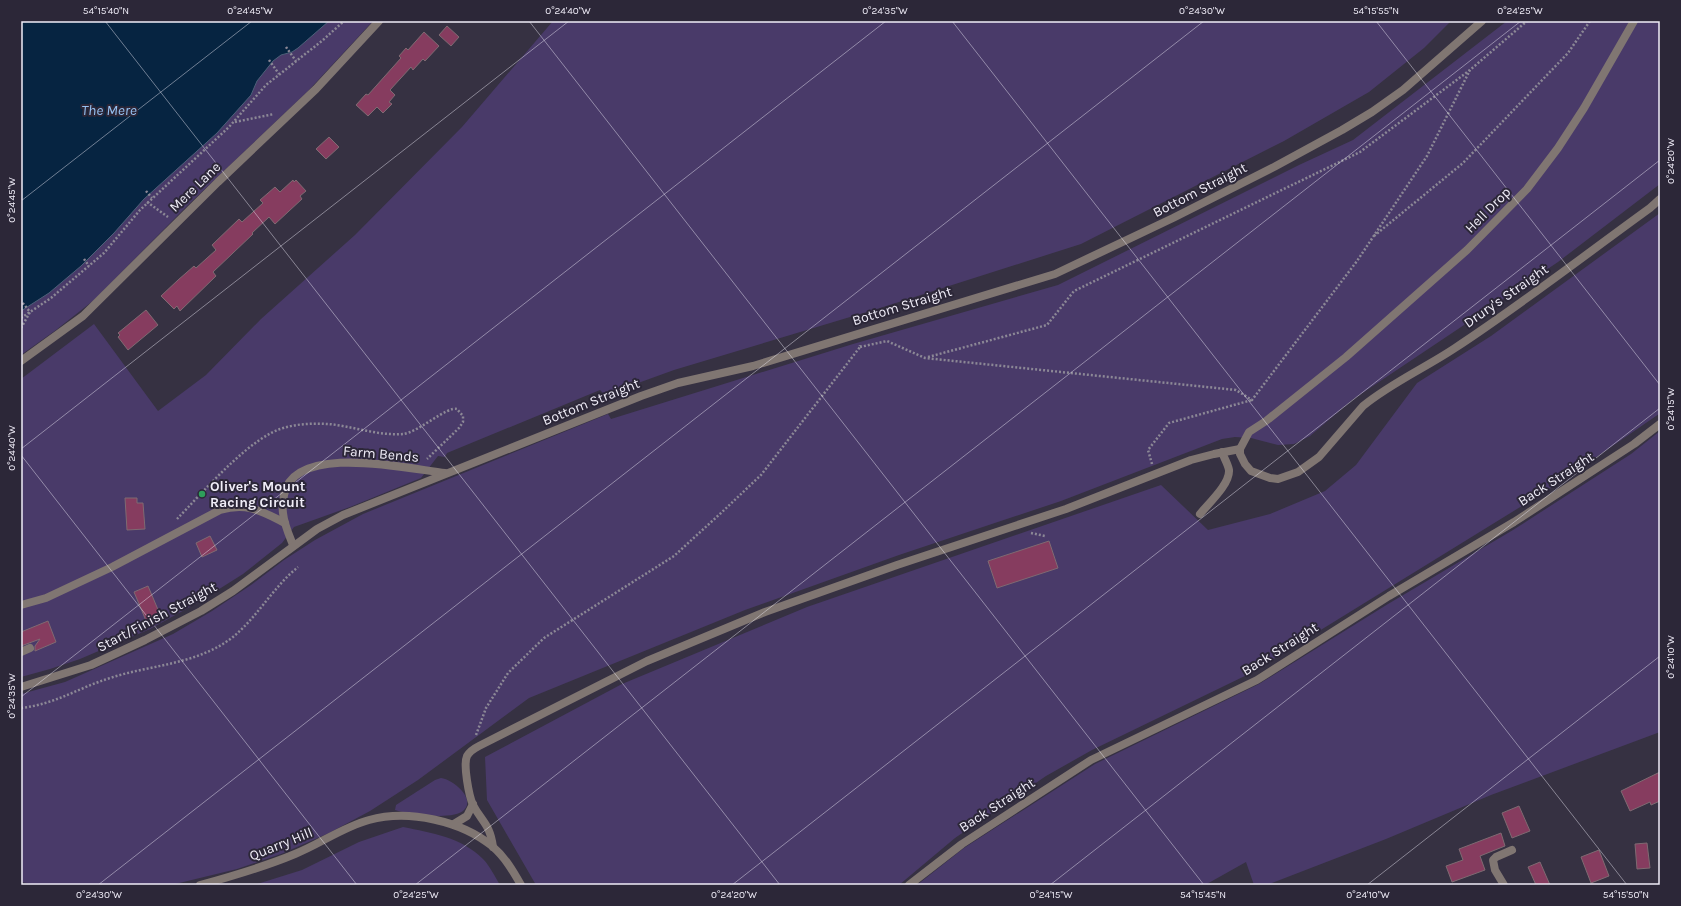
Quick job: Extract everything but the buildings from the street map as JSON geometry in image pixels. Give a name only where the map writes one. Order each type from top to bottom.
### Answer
[{"type":"street","name":"Mere Lane","points":[[21,361],[83,316],[176,224],[316,90],[379,21]]},
{"type":"street","name":"Bottom Straight","points":[[293,545],[317,529],[343,515],[641,396],[678,383],[753,366],[1055,274],[1173,218],[1274,167],[1372,112],[1403,90],[1482,21]]},
{"type":"street","name":"Hell Drop","points":[[1240,449],[1249,432],[1346,357],[1467,250],[1527,189],[1558,148],[1584,108],[1634,21]]},
{"type":"street","name":"Drury's Straight","points":[[1240,449],[1240,454],[1245,464],[1251,471],[1270,478],[1278,479],[1288,476],[1310,465],[1319,457],[1363,406],[1510,310],[1650,208],[1660,199]]},
{"type":"street","name":"Back Straight","points":[[909,885],[962,844],[1090,760],[1257,680],[1389,596],[1514,522],[1634,444],[1660,424]]},
{"type":"street","points":[[493,847],[490,829],[473,804],[465,764],[469,753],[492,739],[647,661],[765,612],[897,565],[1066,509],[1191,460],[1240,449]]},
{"type":"street","points":[[1200,514],[1228,478],[1228,467],[1222,452]]},
{"type":"street","name":"Farm Bends","points":[[293,545],[285,523],[282,504],[287,486],[297,474],[310,467],[324,464],[364,463],[446,474]]},
{"type":"street","points":[[21,605],[46,598],[73,586],[112,567],[209,514],[232,506],[244,506],[257,510],[285,523]]},
{"type":"street","name":"Start/Finish Straight","points":[[21,688],[91,665],[146,640],[233,591],[293,545]]},
{"type":"street","points":[[21,652],[30,648]]},
{"type":"street","points":[[454,824],[467,816],[473,804]]},
{"type":"street","name":"Quarry Hill","points":[[200,885],[245,873],[295,854],[369,820],[395,816],[428,818],[454,824],[493,847],[506,860],[521,885]]},
{"type":"street","points":[[1504,885],[1495,870],[1493,860],[1496,857],[1512,850]]},
{"type":"path","points":[[21,318],[51,298],[89,266],[115,241],[147,202],[234,122],[266,85],[344,21]]},
{"type":"path","points":[[925,358],[1047,325],[1074,291],[1360,152],[1470,70],[1527,21]]},
{"type":"path","points":[[1372,237],[1463,163],[1568,53],[1590,21]]},
{"type":"path","points":[[286,47],[296,61]]},
{"type":"path","points":[[269,60],[279,74]]},
{"type":"path","points":[[1148,450],[1169,423],[1252,400],[1357,260],[1427,156],[1470,70]]},
{"type":"path","points":[[234,122],[265,115],[290,114]]},
{"type":"path","points":[[146,192],[152,198]]},
{"type":"path","points":[[147,202],[176,224]]},
{"type":"path","points":[[84,259],[89,266]]},
{"type":"path","points":[[22,302],[30,312]]},
{"type":"path","points":[[21,328],[30,312]]},
{"type":"path","points":[[856,334],[860,347]]},
{"type":"path","points":[[469,753],[486,708],[508,673],[544,638],[674,556],[721,513],[761,475],[860,347],[887,341],[925,358],[1236,390],[1252,400]]},
{"type":"path","points":[[168,537],[169,530],[175,521],[229,467],[263,438],[287,427],[303,424],[320,424],[403,434],[412,432],[422,427],[454,408],[463,416],[461,424],[435,450],[421,470]]},
{"type":"path","points":[[21,708],[51,702],[108,679],[142,669],[178,662],[213,649],[237,633],[286,578],[298,567]]},
{"type":"shaded area","name":"The Mere","points":[[21,21],[373,21],[308,91],[188,205],[94,300],[21,355]]},
{"type":"shaded area","points":[[553,21],[1451,21],[1424,48],[1369,92],[1284,141],[1081,244],[880,308],[674,370],[605,395],[600,390],[447,453],[445,457],[438,456],[421,478],[350,507],[294,527],[282,543],[243,574],[197,603],[150,629],[80,659],[21,677],[21,379],[94,324],[158,411],[206,375],[261,319],[355,235],[462,127]]},
{"type":"shaded area","points":[[1507,21],[1660,21],[1660,184],[1558,262],[1352,400],[1310,436],[1294,444],[1278,445],[1251,438],[1235,437],[1222,439],[1061,501],[899,555],[745,610],[529,698],[418,780],[370,811],[329,833],[281,854],[237,869],[171,885],[38,885],[21,882],[21,694],[65,682],[173,634],[212,611],[315,540],[363,514],[608,414],[611,419],[853,344],[1058,285],[1299,165],[1353,140]]},
{"type":"shaded area","points":[[1660,213],[1659,414],[1551,488],[1251,673],[1092,750],[1046,776],[955,838],[899,885],[536,885],[487,800],[485,757],[622,684],[807,607],[1161,485],[1208,530],[1270,514],[1325,491],[1356,465],[1417,383],[1491,336]]},
{"type":"shaded area","points":[[1660,431],[1660,732],[1491,795],[1386,839],[1267,885],[1254,885],[1246,862],[1205,885],[917,885],[964,848],[1095,764],[1259,684],[1388,604],[1513,530],[1631,454]]},
{"type":"shaded area","points":[[441,778],[446,779],[462,790],[467,800],[467,806],[464,810],[451,815],[431,816],[395,810],[396,805],[435,780]]},
{"type":"shaded area","points":[[403,827],[446,837],[465,846],[486,862],[500,885],[254,885],[302,870],[359,842]]},
{"type":"water","name":"The Mere","points":[[21,21],[329,21],[298,48],[292,52],[281,55],[273,61],[257,81],[251,95],[217,133],[144,199],[114,233],[81,266],[49,293],[21,311]]},
{"type":"place","name":"Oliver's Mount Racing Circuit","points":[[202,494]]}]
